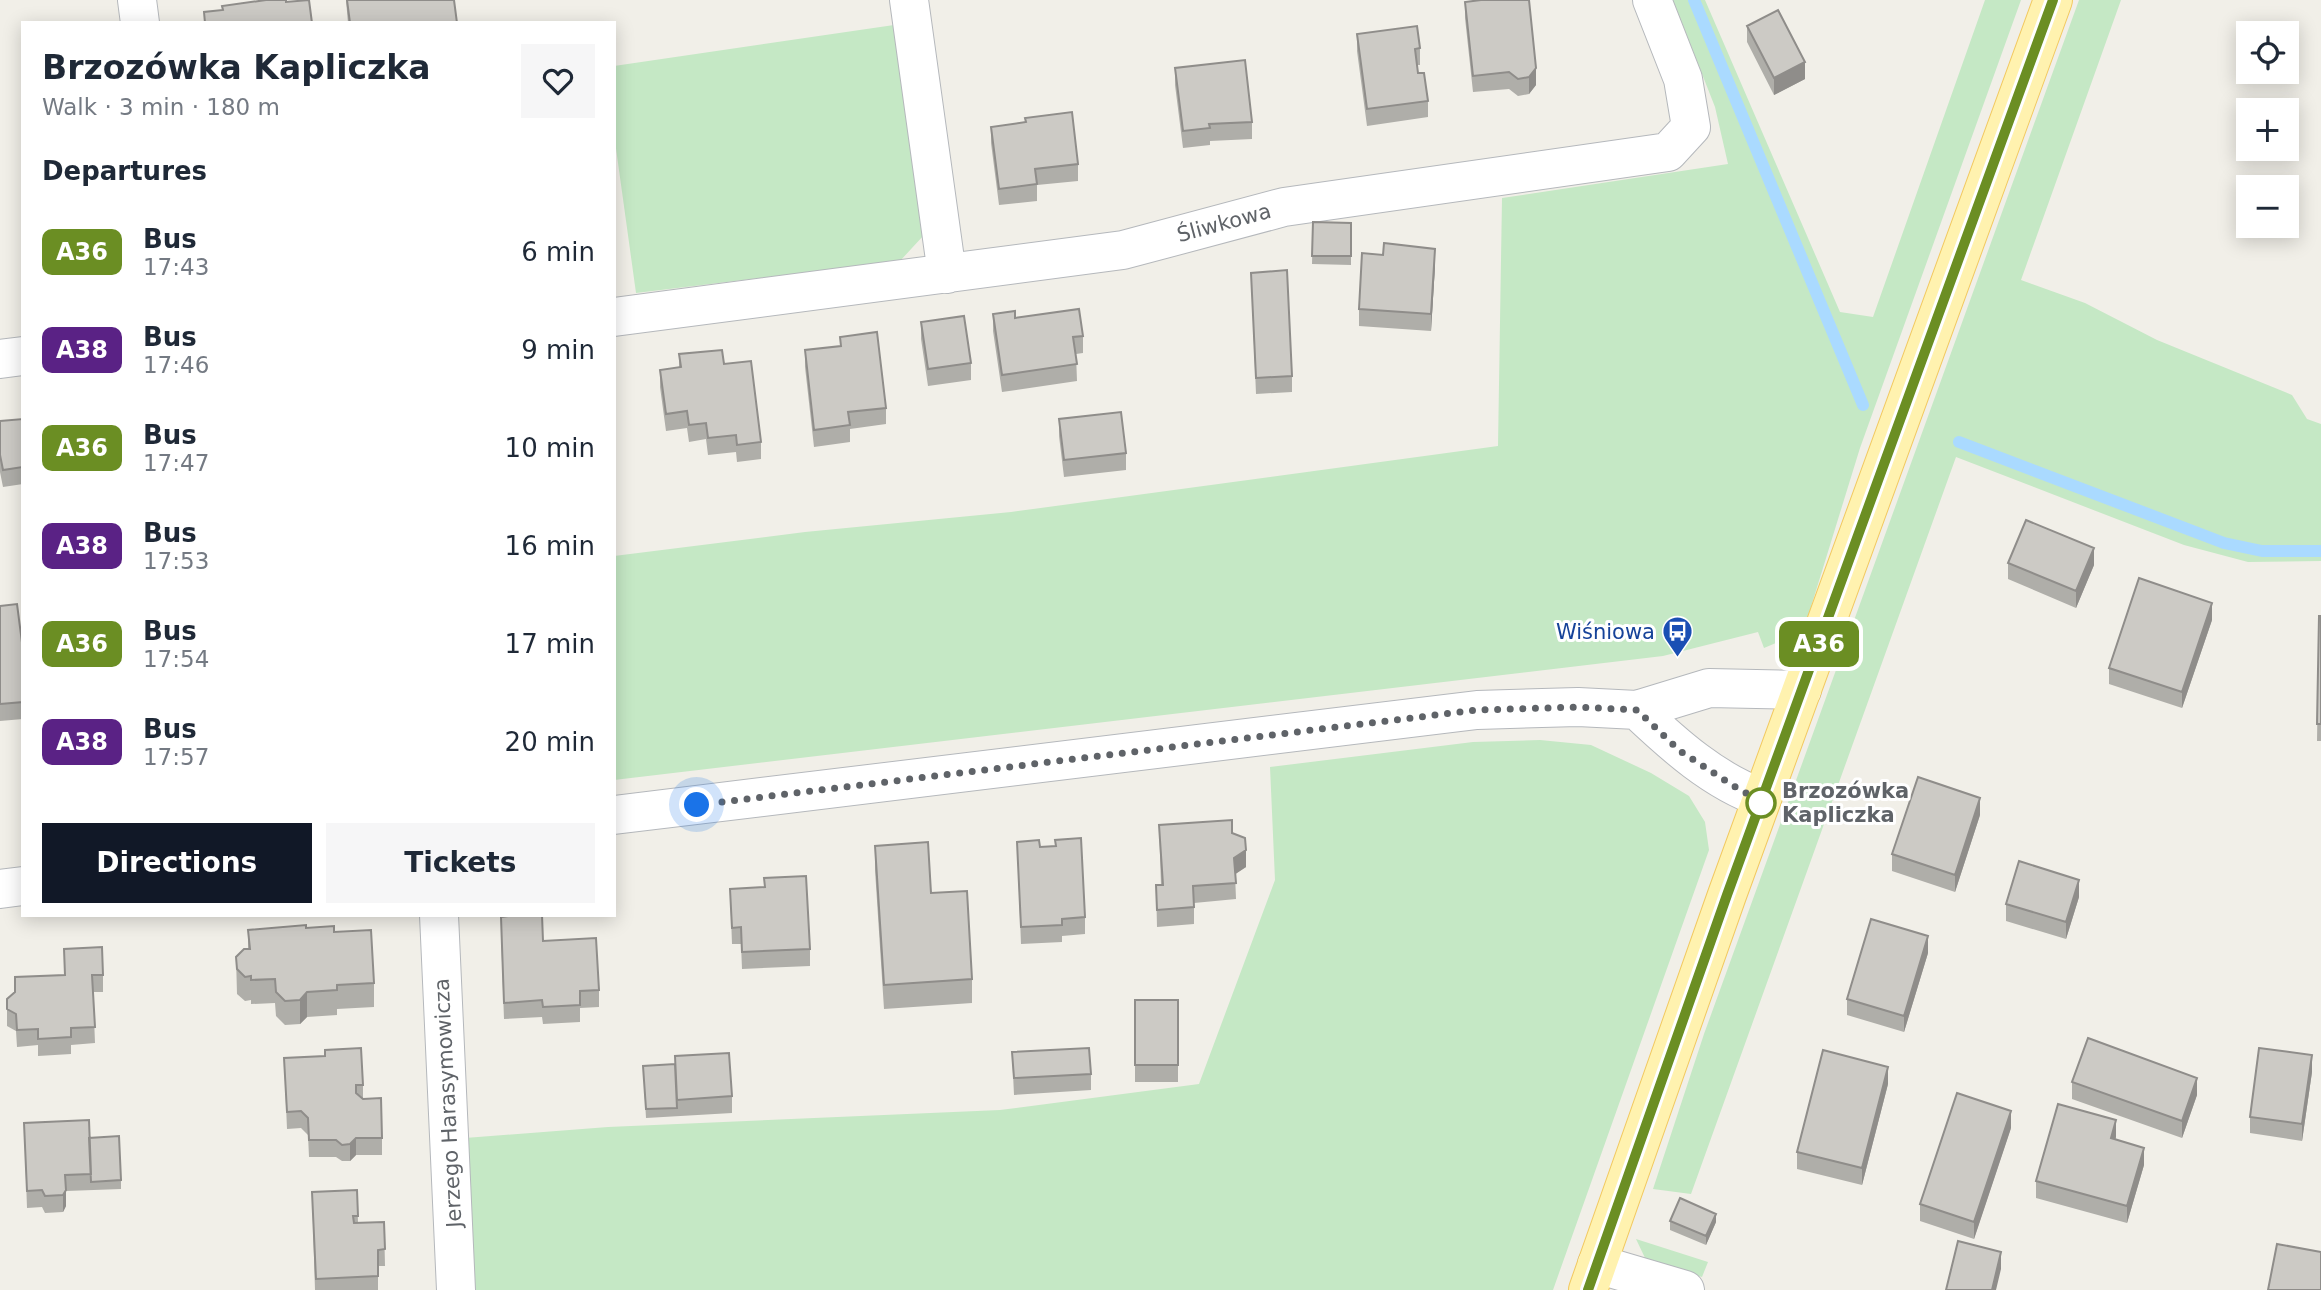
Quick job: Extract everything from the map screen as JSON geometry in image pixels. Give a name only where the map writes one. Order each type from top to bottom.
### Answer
[{"type":"main road","points":[[1592,1277],[1762,798],[2053,0]]},
{"type":"street","points":[[137,0],[140,21]]},
{"type":"street","points":[[909,0],[947,274]]},
{"type":"street","name":"Śliwkowa","points":[[616,317],[1123,250],[1284,208],[1668,152],[1690,127],[1683,79],[1652,0]]},
{"type":"street","points":[[0,359],[21,356]]},
{"type":"street","points":[[616,815],[1477,710],[1578,707],[1637,710],[1709,688],[1802,690]]},
{"type":"street","points":[[1637,710],[1680,751],[1743,792],[1762,798]]},
{"type":"street","points":[[0,889],[21,886]]},
{"type":"street","name":"Jerzego Harasymowicza","points":[[439,917],[456,1290]]},
{"type":"street","points":[[1592,1277],[1685,1290]]},
{"type":"green space","points":[[1673,0],[1705,0],[1840,312],[1873,317],[1985,0],[2021,0],[1860,448],[1806,623],[1785,639],[1764,648],[1758,632],[1663,656],[616,780],[616,556],[805,532],[1011,512],[1498,446],[1502,198],[1728,164],[1715,107]]},
{"type":"green space","points":[[2079,0],[2121,0],[2021,280],[2085,303],[2157,340],[2292,395],[2307,419],[2321,424],[2321,561],[2248,562],[2184,545],[1956,457],[1691,1194],[1653,1189],[1704,1034]]},
{"type":"green space","points":[[894,25],[924,235],[900,261],[636,293],[616,148],[616,66]]},
{"type":"green space","points":[[1540,740],[1591,745],[1651,773],[1689,796],[1705,822],[1709,850],[1553,1290],[471,1290],[465,1138],[608,1127],[1000,1110],[1199,1084],[1275,880],[1270,767],[1473,742]]},
{"type":"green space","points":[[1636,1239],[1708,1262],[1702,1277],[1646,1260]]},
{"type":"building","points":[[266,0],[309,0],[312,21],[205,21],[204,12],[223,10],[222,6]]},
{"type":"building","points":[[347,0],[454,0],[457,21],[350,21]]},
{"type":"building","points":[[1529,0],[1536,68],[1529,77],[1518,79],[1509,72],[1473,76],[1465,2]]},
{"type":"building","points":[[1778,10],[1805,62],[1774,78],[1747,26]]},
{"type":"building","points":[[1417,26],[1420,48],[1415,49],[1418,73],[1424,73],[1428,101],[1367,109],[1357,34]]},
{"type":"building","points":[[1245,60],[1252,122],[1209,124],[1210,128],[1183,131],[1175,68]]},
{"type":"building","points":[[1072,112],[1078,164],[1035,169],[1037,184],[999,189],[991,127],[1026,122],[1025,118]]},
{"type":"building","points":[[1313,222],[1351,223],[1351,256],[1312,256]]},
{"type":"building","points":[[1384,243],[1435,249],[1431,314],[1359,309],[1362,253],[1383,255]]},
{"type":"building","points":[[1287,270],[1292,376],[1256,378],[1251,273]]},
{"type":"building","points":[[1079,309],[1083,336],[1073,337],[1077,364],[1002,375],[993,314],[1015,311],[1015,318]]},
{"type":"building","points":[[964,316],[971,363],[928,369],[921,322]]},
{"type":"building","points":[[877,332],[886,408],[848,412],[850,425],[814,430],[805,350],[841,346],[840,337]]},
{"type":"building","points":[[722,350],[724,364],[751,361],[761,442],[737,445],[736,435],[708,438],[706,423],[689,425],[687,411],[666,414],[660,370],[681,367],[679,354]]},
{"type":"building","points":[[1121,412],[1126,453],[1064,460],[1059,419]]},
{"type":"building","points":[[21,419],[21,467],[3,470],[0,421]]},
{"type":"building","points":[[2026,520],[2094,548],[2076,591],[2008,563]]},
{"type":"building","points":[[2139,578],[2212,603],[2182,692],[2109,668]]},
{"type":"building","points":[[17,604],[21,635],[21,702],[0,704],[0,606]]},
{"type":"building","points":[[2319,616],[2321,724],[2317,724]]},
{"type":"building","points":[[1918,777],[1980,798],[1955,875],[1892,854]]},
{"type":"building","points":[[1232,820],[1232,833],[1245,838],[1246,850],[1234,858],[1236,883],[1193,886],[1194,907],[1157,910],[1156,885],[1163,885],[1159,825]]},
{"type":"building","points":[[1081,838],[1085,917],[1062,919],[1062,925],[1021,927],[1017,842],[1039,840],[1040,847],[1056,846],[1055,840]]},
{"type":"building","points":[[928,842],[931,893],[967,891],[972,979],[884,985],[875,846]]},
{"type":"building","points":[[2019,861],[2079,880],[2066,922],[2006,904]]},
{"type":"building","points":[[806,876],[810,949],[742,952],[741,927],[732,928],[730,889],[765,887],[764,878]]},
{"type":"building","points":[[501,917],[542,917],[543,941],[596,938],[599,990],[580,991],[580,1005],[543,1007],[542,1000],[504,1003]]},
{"type":"building","points":[[1871,919],[1928,936],[1904,1016],[1847,999]]},
{"type":"building","points":[[306,925],[306,928],[334,926],[334,932],[371,930],[374,983],[337,985],[337,990],[307,992],[300,1000],[285,1001],[276,992],[275,979],[251,980],[251,976],[245,977],[237,969],[236,957],[244,949],[250,949],[248,930]]},
{"type":"building","points":[[102,947],[103,975],[92,975],[95,1027],[71,1028],[71,1037],[38,1039],[38,1029],[17,1030],[16,1014],[7,1009],[7,999],[15,992],[15,977],[65,975],[64,949]]},
{"type":"building","points":[[1135,1000],[1178,1000],[1178,1065],[1135,1065]]},
{"type":"building","points":[[2088,1038],[2197,1078],[2182,1121],[2072,1082]]},
{"type":"building","points":[[361,1048],[363,1085],[356,1085],[356,1093],[363,1099],[381,1098],[382,1138],[356,1138],[350,1144],[342,1145],[336,1140],[309,1140],[308,1118],[301,1111],[287,1112],[284,1058],[325,1056],[325,1050]]},
{"type":"building","points":[[1089,1048],[1091,1074],[1014,1078],[1012,1052]]},
{"type":"building","points":[[2259,1048],[2312,1055],[2302,1124],[2250,1117]]},
{"type":"building","points":[[1823,1050],[1888,1067],[1862,1168],[1797,1152]]},
{"type":"building","points":[[729,1053],[732,1096],[677,1100],[675,1056]]},
{"type":"building","points":[[675,1064],[677,1108],[646,1109],[643,1066]]},
{"type":"building","points":[[1957,1093],[2011,1111],[1974,1222],[1920,1204]]},
{"type":"building","points":[[2058,1104],[2116,1120],[2111,1138],[2144,1148],[2127,1206],[2036,1181]]},
{"type":"building","points":[[89,1120],[91,1174],[65,1175],[66,1190],[63,1195],[45,1196],[42,1190],[27,1191],[24,1123]]},
{"type":"building","points":[[119,1136],[121,1180],[91,1182],[89,1138]]},
{"type":"building","points":[[357,1190],[358,1216],[353,1216],[354,1223],[384,1222],[385,1249],[378,1250],[378,1276],[316,1279],[312,1192]]},
{"type":"building","points":[[1680,1198],[1716,1214],[1706,1236],[1670,1221]]},
{"type":"building","points":[[1958,1241],[2001,1252],[1992,1290],[1946,1290]]},
{"type":"building","points":[[2277,1244],[2321,1252],[2321,1290],[2268,1290]]},
{"type":"waterway","points":[[1694,0],[1863,405]]},
{"type":"waterway","points":[[1959,442],[2224,543],[2262,551],[2321,551]]},
{"type":"bus line","name":"A36","points":[[1588,1290],[1727,895],[2053,0]]},
{"type":"place","name":"Wiśniowa","points":[[1678,659]]},
{"type":"place","name":"Brzozówka Kapliczka","points":[[1761,803]]},
{"type":"route","points":[[697,805],[1359,723],[1477,710],[1578,707],[1637,710],[1680,751],[1743,792],[1762,798],[1761,803]]}]
